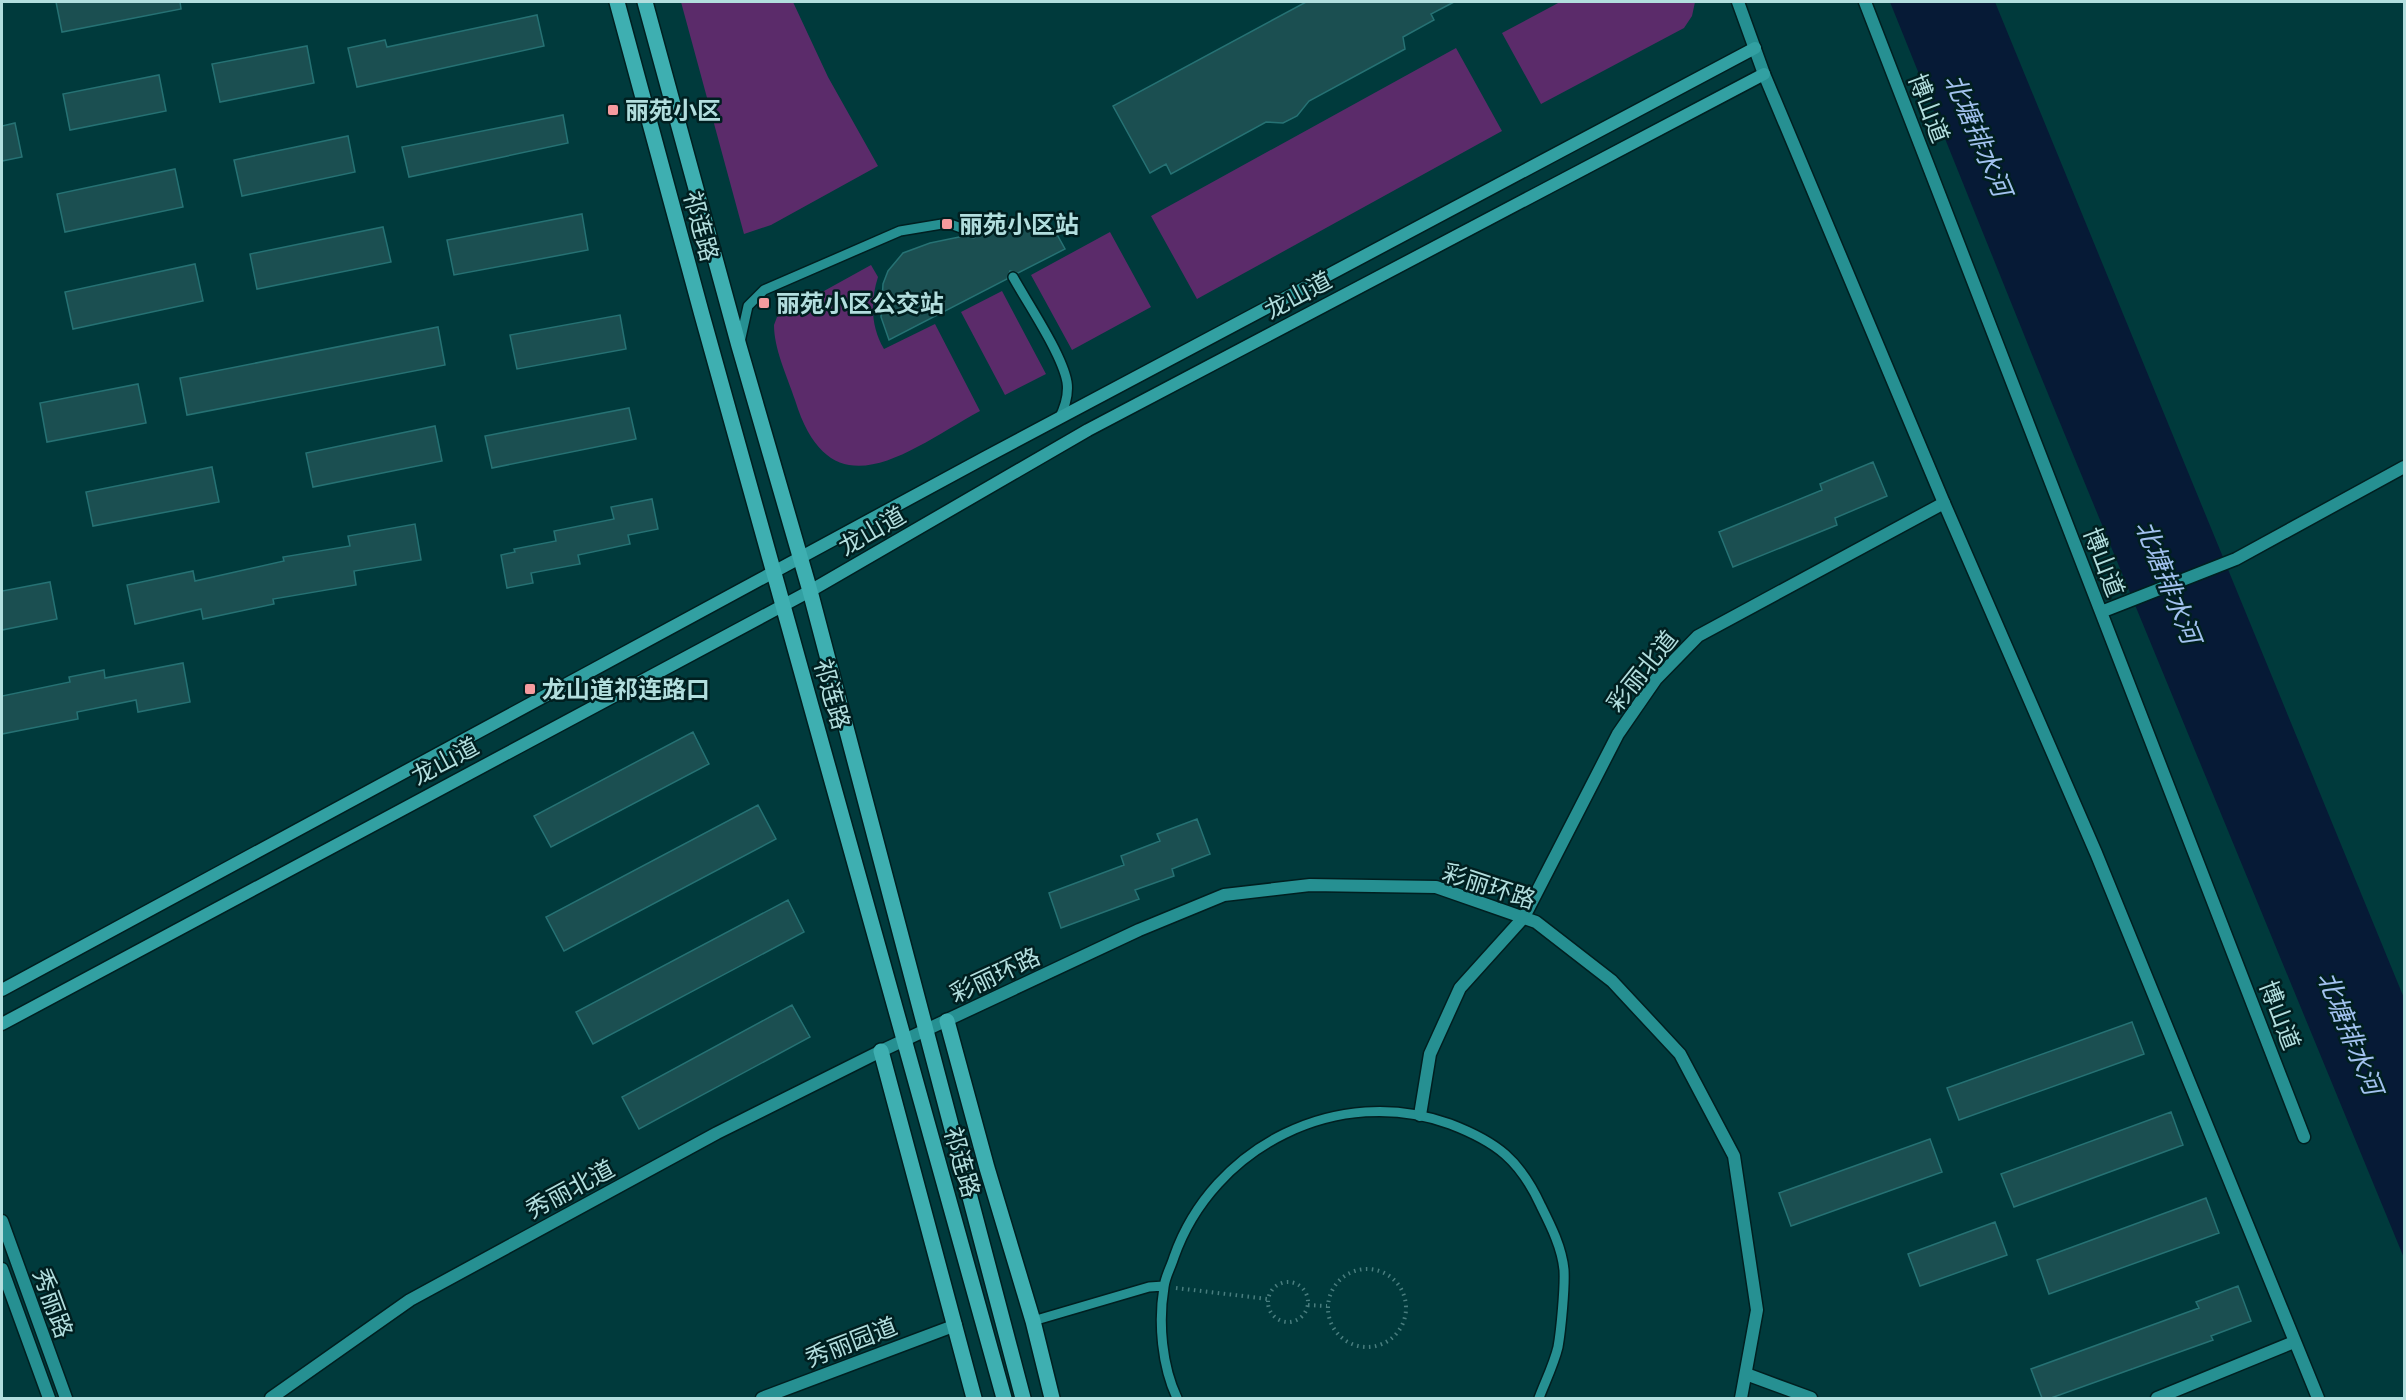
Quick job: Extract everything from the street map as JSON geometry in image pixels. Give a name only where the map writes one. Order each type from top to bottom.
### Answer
[{"type":"main road","name":"祁连路","points":[[617,2],[1004,1398]]},
{"type":"main road","name":"祁连路","points":[[645,2],[739,346],[810,591],[1023,1398]]},
{"type":"main road","name":"龙山道","points":[[2,990],[1059,418],[1755,48]]},
{"type":"main road","name":"龙山道","points":[[2,1024],[810,591],[1088,430],[1764,74]]},
{"type":"main road","points":[[947,1021],[987,1168],[1033,1321],[1052,1398]]},
{"type":"main road","points":[[881,1052],[974,1398]]},
{"type":"street","points":[[1738,2],[1764,74],[1944,503],[2096,853],[2318,1398]]},
{"type":"street","name":"博山道","points":[[1865,2],[2304,1137]]},
{"type":"street","points":[[2101,612],[2236,559],[2404,467]]},
{"type":"street","name":"彩丽北道","points":[[1420,1114],[1430,1054],[1460,988],[1524,917],[1618,734],[1656,679],[1698,636],[1944,503]]},
{"type":"street","name":"彩丽环路","points":[[905,1041],[1139,930],[1224,895],[1310,885],[1436,887],[1536,922],[1612,981],[1680,1054],[1734,1156],[1757,1310],[1741,1398]]},
{"type":"street","name":"秀丽北道","points":[[271,1398],[410,1300],[717,1133],[905,1041]]},
{"type":"street","name":"秀丽路","points":[[2,1221],[66,1398]]},
{"type":"street","name":"秀丽路","points":[[2,1269],[49,1398]]},
{"type":"street","name":"秀丽园道","points":[[762,1398],[956,1325]]},
{"type":"street","points":[[2157,1398],[2294,1342]]},
{"type":"street","points":[[1746,1374],[1811,1398]]},
{"type":"lane","points":[[739,346],[748,306],[765,290],[900,231],[942,224],[953,225],[972,232]]},
{"type":"lane","points":[[1013,277],[1056,356],[1066,381],[1066,401],[1059,418]]},
{"type":"lane","points":[[1177,1398],[1170,1383],[1163,1351],[1164,1286],[1181,1238],[1213,1187],[1246,1157],[1295,1127],[1335,1116],[1380,1110],[1420,1114],[1473,1132],[1513,1159],[1533,1189],[1554,1232],[1564,1270],[1558,1347],[1539,1398]]},
{"type":"lane","points":[[1033,1321],[1149,1287],[1164,1286]]},
{"type":"path","points":[[1361,1269],[1375,1269],[1393,1278],[1404,1295],[1407,1307],[1400,1332],[1385,1343],[1366,1348],[1342,1340],[1329,1319],[1327,1306],[1330,1293],[1337,1282],[1361,1269]]},
{"type":"path","points":[[1294,1283],[1305,1292],[1308,1305],[1297,1320],[1285,1322],[1274,1316],[1268,1299],[1275,1287],[1294,1283]]},
{"type":"path","points":[[1164,1286],[1268,1299]]},
{"type":"path","points":[[1308,1305],[1327,1306]]},
{"type":"shaded area","points":[[681,2],[793,2],[828,77],[878,166],[771,225],[744,234]]},
{"type":"shaded area","points":[[1560,2],[1695,2],[1692,16],[1684,28],[1541,104],[1502,33]]},
{"type":"shaded area","points":[[1456,48],[1502,131],[1197,299],[1151,216]]},
{"type":"shaded area","points":[[1110,232],[1151,307],[1072,350],[1031,275]]},
{"type":"shaded area","points":[[871,265],[878,277],[873,305],[874,323],[884,349],[935,324],[980,411],[900,456],[874,464],[851,465],[829,457],[810,436],[782,362],[776,343],[774,325],[777,317]]},
{"type":"shaded area","points":[[1002,291],[1046,374],[1005,395],[961,312]]},
{"type":"water","name":"北塘排水河","points":[[1890,2],[1995,2],[2404,998],[2404,1258],[2037,367]]},
{"type":"building","points":[[56,2],[180,2],[181,9],[62,32]]},
{"type":"building","points":[[1306,2],[1454,2],[1431,14],[1434,20],[1403,37],[1405,49],[1309,101],[1297,116],[1283,123],[1266,122],[1171,174],[1166,164],[1150,173],[1113,106]]},
{"type":"building","points":[[537,15],[544,46],[357,87],[348,48],[385,40],[387,47]]},
{"type":"building","points":[[307,46],[314,83],[220,102],[212,64]]},
{"type":"building","points":[[159,75],[166,111],[70,130],[63,94]]},
{"type":"building","points":[[563,115],[568,143],[409,177],[402,147]]},
{"type":"building","points":[[15,123],[22,157],[2,161],[2,126]]},
{"type":"building","points":[[348,136],[355,172],[242,196],[234,160]]},
{"type":"building","points":[[175,169],[183,207],[65,232],[57,194]]},
{"type":"building","points":[[582,214],[588,250],[454,275],[447,240]]},
{"type":"building","points":[[1037,223],[1054,229],[1065,249],[1018,273],[1010,271],[1007,279],[889,340],[881,317],[883,284],[888,271],[903,253],[930,243],[964,236],[974,238],[979,233]]},
{"type":"building","points":[[383,227],[391,262],[257,289],[250,254]]},
{"type":"building","points":[[195,264],[203,301],[73,329],[65,292]]},
{"type":"building","points":[[620,315],[626,349],[517,369],[510,335]]},
{"type":"building","points":[[438,327],[445,365],[187,415],[180,378]]},
{"type":"building","points":[[138,384],[146,423],[47,442],[40,403]]},
{"type":"building","points":[[629,408],[636,439],[492,468],[485,436]]},
{"type":"building","points":[[435,426],[442,461],[313,487],[306,453]]},
{"type":"building","points":[[1873,462],[1887,496],[1835,518],[1837,525],[1733,567],[1719,532],[1822,490],[1820,484]]},
{"type":"building","points":[[212,467],[219,502],[93,526],[86,492]]},
{"type":"building","points":[[652,499],[658,529],[628,535],[630,544],[578,555],[580,564],[531,573],[533,583],[507,588],[501,555],[515,552],[514,549],[556,541],[554,531],[614,519],[611,507]]},
{"type":"building","points":[[415,524],[421,560],[354,571],[356,585],[273,599],[274,604],[203,619],[201,609],[135,624],[127,585],[193,571],[195,581],[284,561],[283,557],[350,546],[348,536]]},
{"type":"building","points":[[50,582],[57,619],[2,630],[2,591]]},
{"type":"building","points":[[183,663],[190,702],[138,712],[136,700],[77,712],[78,719],[2,734],[2,696],[70,682],[69,677],[104,670],[105,678]]},
{"type":"building","points":[[693,732],[709,764],[551,847],[534,816]]},
{"type":"building","points":[[758,805],[776,839],[564,951],[546,917]]},
{"type":"building","points":[[1197,819],[1210,854],[1172,869],[1174,876],[1135,890],[1139,899],[1061,928],[1049,893],[1124,865],[1121,856],[1160,841],[1157,834]]},
{"type":"building","points":[[788,900],[804,932],[593,1044],[576,1012]]},
{"type":"building","points":[[792,1005],[810,1037],[639,1129],[622,1097]]},
{"type":"building","points":[[2132,1022],[2144,1054],[1959,1120],[1947,1088]]},
{"type":"building","points":[[2171,1112],[2183,1145],[2014,1207],[2001,1174]]},
{"type":"building","points":[[1930,1139],[1942,1172],[1791,1226],[1779,1193]]},
{"type":"building","points":[[2206,1198],[2219,1233],[2049,1294],[2037,1260]]},
{"type":"building","points":[[1995,1222],[2007,1255],[1920,1286],[1908,1254]]},
{"type":"building","points":[[2238,1286],[2251,1321],[2211,1336],[2213,1340],[2051,1398],[2042,1398],[2031,1369],[2199,1308],[2196,1302]]},
{"type":"place","name":"丽苑小区","points":[[613,110]]},
{"type":"place","name":"丽苑小区站","points":[[947,224]]},
{"type":"place","name":"丽苑小区公交站","points":[[764,303]]},
{"type":"place","name":"龙山道祁连路口","points":[[530,689]]}]
